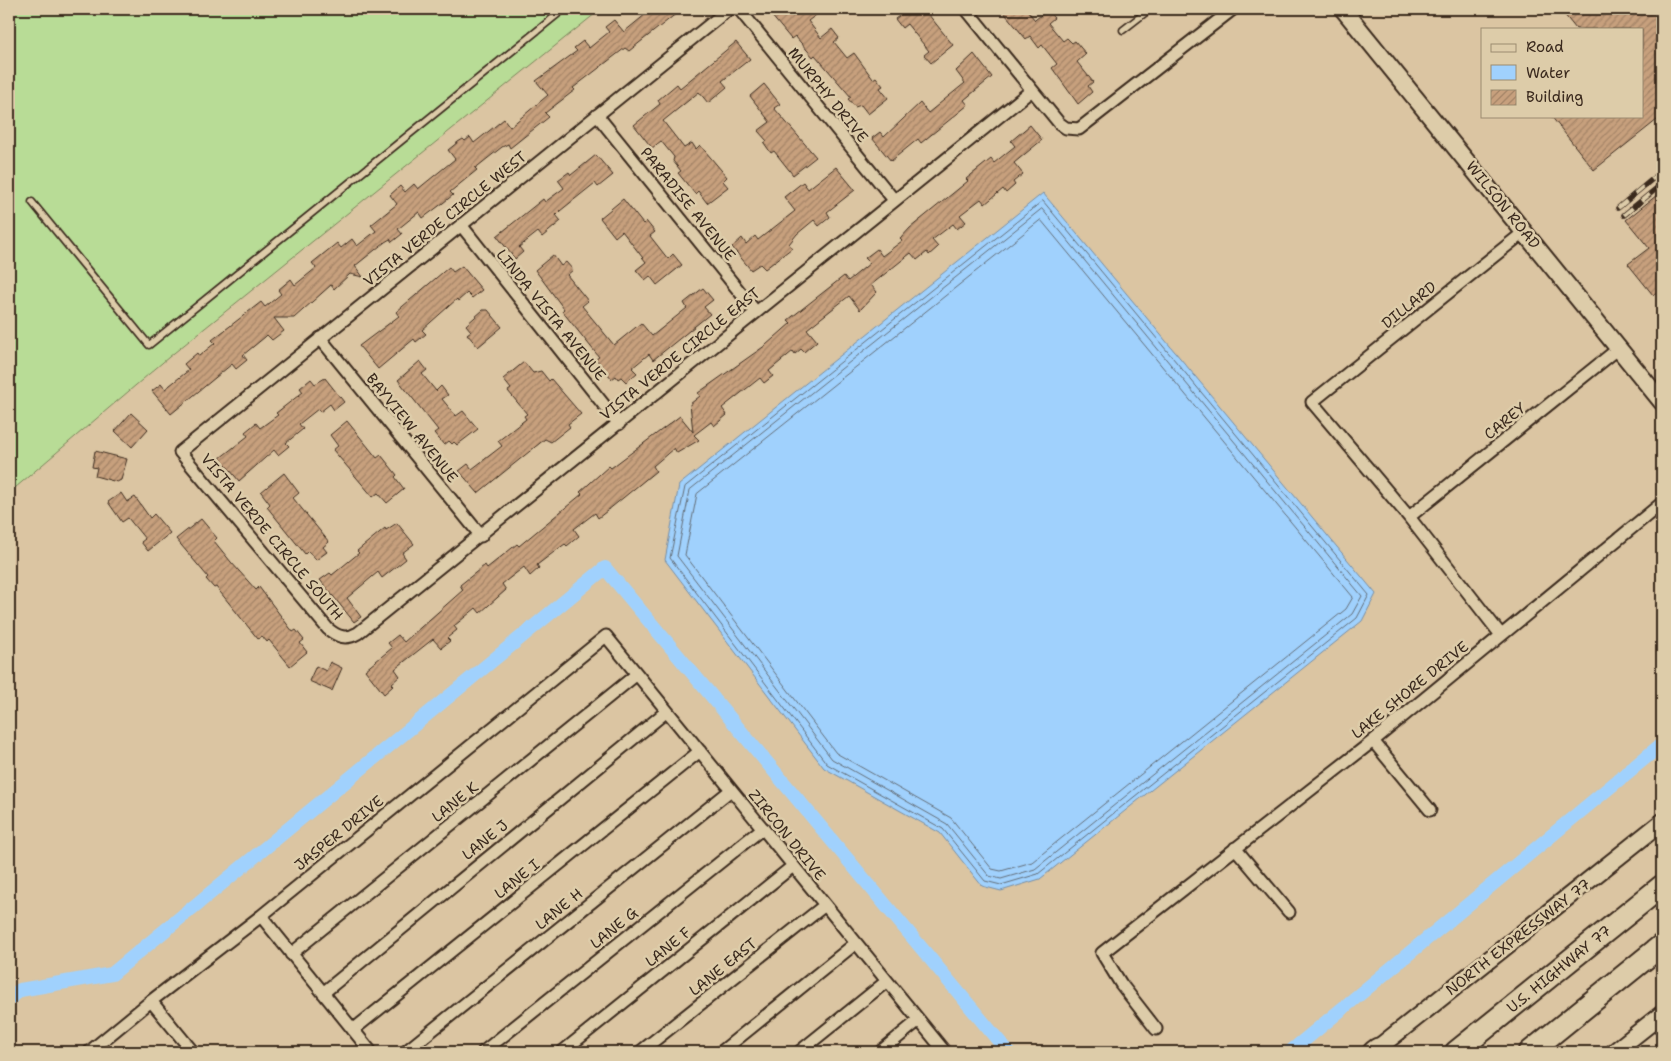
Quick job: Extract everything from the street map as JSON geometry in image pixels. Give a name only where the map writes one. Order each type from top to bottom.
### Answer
[{"type":"highway","name":"U.S. HIGHWAY 77","points":[[1456,1052],[1662,886]]},
{"type":"highway","points":[[1530,1052],[1662,944]]},
{"type":"main road","name":"WILSON ROAD","points":[[1343,9],[1662,402]]},
{"type":"main road","name":"NORTH EXPRESSWAY 77","points":[[1375,1051],[1662,822]]},
{"type":"main road","points":[[1614,1052],[1662,1014]]},
{"type":"street","name":"VISTA VERDE CIRCLE WEST","points":[[180,452],[729,9]]},
{"type":"street","name":"MURPHY DRIVE","points":[[739,9],[894,200]]},
{"type":"street","points":[[966,9],[1059,123],[1073,129],[1084,126],[1233,9]]},
{"type":"street","name":"VISTA VERDE CIRCLE EAST","points":[[345,638],[358,633],[481,536],[1032,90]]},
{"type":"street","name":"PARADISE AVENUE","points":[[596,115],[756,312]]},
{"type":"street","name":"LINDA VISTA AVENUE","points":[[460,225],[619,424]]},
{"type":"street","name":"DILLARD","points":[[1409,517],[1312,402],[1524,232]]},
{"type":"street","name":"BAYVIEW AVENUE","points":[[320,338],[481,536]]},
{"type":"street","name":"CAREY","points":[[1409,517],[1619,348]]},
{"type":"street","name":"VISTA VERDE CIRCLE SOUTH","points":[[180,452],[328,629],[345,638]]},
{"type":"street","name":"LAKE SHORE DRIVE","points":[[1156,1028],[1121,984],[1102,953],[1373,741],[1662,503]]},
{"type":"street","points":[[1409,517],[1501,635]]},
{"type":"street","name":"ZIRCON DRIVE","points":[[606,636],[945,1052]]},
{"type":"street","name":"JASPER DRIVE","points":[[89,1052],[151,1001],[261,916],[606,636]]},
{"type":"street","name":"LANE K","points":[[291,954],[637,674]]},
{"type":"street","name":"LANE J","points":[[323,993],[667,711]]},
{"type":"street","points":[[1373,741],[1430,810]]},
{"type":"street","name":"LANE I","points":[[353,1030],[700,751]]},
{"type":"street","name":"LANE H","points":[[405,1052],[731,790]]},
{"type":"street","name":"LANE G","points":[[484,1052],[763,828]]},
{"type":"street","points":[[1235,848],[1289,912]]},
{"type":"street","name":"LANE F","points":[[562,1052],[793,866]]},
{"type":"street","name":"LANE EAST","points":[[640,1052],[825,905]]},
{"type":"street","points":[[261,916],[371,1052]]},
{"type":"street","points":[[721,1052],[856,943]]},
{"type":"street","points":[[799,1052],[887,981]]},
{"type":"street","points":[[151,1001],[193,1052]]},
{"type":"street","points":[[880,1052],[919,1020]]},
{"type":"lane","points":[[32,202],[148,345],[564,9]]},
{"type":"lane","points":[[1123,30],[1150,9]]},
{"type":"green space","points":[[9,9],[601,9],[169,357],[9,493]]},
{"type":"water","points":[[1043,193],[1376,594],[1362,621],[1040,879],[1001,891],[982,886],[940,833],[824,768],[665,560],[679,485]]},
{"type":"building","points":[[652,9],[682,9],[629,51],[625,48],[573,88],[575,90],[545,113],[549,117],[510,148],[508,144],[502,147],[475,168],[477,170],[450,192],[453,195],[443,203],[423,218],[419,212],[398,229],[402,234],[392,242],[390,239],[385,242],[355,266],[363,277],[350,274],[334,289],[331,285],[294,318],[274,318],[284,331],[272,340],[267,335],[243,355],[247,360],[236,369],[232,364],[171,414],[152,391],[161,384],[165,389],[189,370],[184,364],[197,353],[199,356],[215,343],[212,340],[261,302],[265,307],[281,294],[278,290],[291,279],[295,285],[316,268],[312,263],[337,243],[341,248],[352,239],[357,246],[376,231],[371,225],[397,204],[390,195],[400,186],[405,192],[414,184],[418,189],[455,159],[448,150],[458,142],[463,139],[465,141],[470,137],[474,143],[504,119],[510,127],[548,95],[536,81],[577,51],[574,48],[583,41],[589,48],[609,32],[605,27],[614,20],[624,32]]},
{"type":"building","points":[[766,9],[824,9],[808,21],[821,38],[832,29],[839,38],[834,42],[847,58],[854,53],[873,79],[876,77],[883,86],[880,88],[888,98],[868,114],[861,105],[855,107],[848,99],[851,97],[815,55],[813,57],[795,36],[791,39]]},
{"type":"building","points":[[908,9],[924,9],[953,45],[931,63],[924,55],[929,51],[907,24],[902,28],[895,19]]},
{"type":"building","points":[[1001,9],[1026,9],[1035,20],[1047,10],[1054,18],[1048,23],[1063,41],[1067,38],[1072,43],[1075,41],[1086,54],[1077,62],[1093,82],[1088,86],[1092,92],[1078,104],[1052,68],[1057,64],[1042,45],[1039,48],[1030,36],[1026,39]]},
{"type":"building","points":[[1560,9],[1656,9],[1662,17],[1662,116],[1594,170],[1553,118],[1644,118],[1644,28],[1575,28]]},
{"type":"building","points":[[736,42],[750,59],[722,81],[727,87],[708,103],[699,92],[663,121],[684,148],[692,143],[696,149],[700,145],[727,177],[723,181],[728,187],[707,203],[698,191],[695,194],[678,173],[681,171],[673,161],[674,157],[661,141],[652,148],[634,125],[660,104],[658,100],[677,84],[680,88]]},
{"type":"building","points":[[974,54],[992,77],[964,100],[968,105],[921,143],[918,139],[891,161],[872,138],[880,132],[884,137],[920,103],[928,113],[965,83],[956,71]]},
{"type":"building","points":[[764,84],[780,104],[774,108],[816,157],[793,175],[774,151],[771,153],[764,143],[767,141],[758,131],[770,122],[750,96]]},
{"type":"building","points":[[1030,125],[1042,140],[1014,163],[1023,174],[1013,182],[1015,185],[1006,193],[1003,189],[985,204],[981,199],[960,215],[966,222],[957,229],[953,224],[932,240],[938,247],[929,255],[927,252],[917,260],[911,253],[871,285],[877,292],[860,310],[849,296],[807,329],[817,341],[804,352],[801,349],[795,354],[793,351],[769,371],[773,376],[764,383],[760,378],[722,408],[727,415],[714,426],[711,422],[694,435],[699,440],[677,453],[674,448],[653,466],[656,471],[607,511],[598,518],[595,513],[574,529],[579,536],[537,565],[539,568],[530,576],[524,567],[502,584],[506,590],[480,613],[476,608],[454,626],[457,630],[447,638],[450,641],[441,648],[433,639],[395,669],[400,676],[384,694],[365,670],[392,648],[388,643],[398,635],[404,642],[463,590],[460,585],[485,565],[487,568],[517,544],[519,546],[582,494],[580,492],[609,466],[611,468],[680,416],[693,432],[690,404],[700,396],[698,393],[766,345],[791,323],[788,320],[844,276],[848,281],[870,263],[865,258],[877,249],[882,256],[902,241],[900,239],[910,228],[968,181],[966,179],[991,159],[994,163],[1015,146],[1011,141]]},
{"type":"building","points":[[596,155],[613,175],[598,187],[595,183],[560,211],[556,215],[561,221],[542,237],[538,232],[519,247],[523,252],[515,259],[497,236],[543,199],[545,202],[564,188],[558,180],[569,172],[571,175]]},
{"type":"building","points":[[836,167],[855,190],[827,212],[830,217],[819,226],[814,220],[797,234],[789,244],[792,248],[765,269],[760,264],[751,270],[732,247],[742,238],[746,244],[755,236],[758,240],[795,211],[784,197],[803,182],[808,189]]},
{"type":"building","points":[[1662,191],[1662,288],[1653,295],[1628,264],[1649,248],[1626,220]]},
{"type":"building","points":[[623,199],[643,224],[646,221],[655,232],[650,236],[668,259],[673,254],[682,265],[657,285],[650,276],[645,280],[636,270],[646,262],[622,231],[615,237],[600,218]]},
{"type":"building","points":[[553,255],[561,266],[566,262],[573,270],[567,275],[588,301],[582,306],[614,345],[641,323],[652,336],[687,308],[684,303],[703,288],[713,300],[704,307],[710,314],[653,360],[649,354],[632,368],[637,373],[626,382],[621,377],[618,379],[616,376],[612,379],[596,359],[599,357],[562,311],[564,309],[535,270]]},
{"type":"building","points":[[462,266],[482,290],[472,298],[467,293],[458,301],[457,299],[422,330],[426,334],[416,342],[414,339],[378,369],[359,346],[399,316],[396,312],[449,267],[453,272]]},
{"type":"building","points":[[483,310],[488,310],[502,327],[478,347],[467,334],[471,331],[466,325]]},
{"type":"building","points":[[420,361],[427,370],[422,374],[436,391],[441,386],[448,395],[442,399],[456,416],[463,411],[478,429],[457,445],[449,441],[444,445],[434,433],[438,430],[398,380]]},
{"type":"building","points":[[524,362],[533,373],[541,371],[549,381],[551,379],[581,414],[568,424],[570,427],[551,442],[545,439],[478,493],[459,471],[468,464],[472,469],[502,446],[498,441],[526,419],[524,416],[527,414],[508,391],[511,389],[503,379]]},
{"type":"building","points":[[325,378],[344,402],[334,410],[330,404],[320,412],[318,409],[299,424],[303,429],[286,443],[289,446],[278,455],[274,450],[239,481],[220,458],[248,436],[245,432],[256,423],[260,428],[278,415],[276,413],[303,392],[300,388],[311,379],[315,384]]},
{"type":"building","points":[[131,413],[148,429],[132,447],[115,431]]},
{"type":"building","points":[[347,421],[377,458],[381,455],[397,475],[395,477],[404,489],[387,503],[378,493],[373,497],[333,450],[338,446],[330,435]]},
{"type":"building","points":[[95,451],[127,459],[121,480],[117,482],[95,476],[97,468],[92,467]]},
{"type":"building","points":[[284,473],[299,493],[293,498],[329,542],[323,547],[327,552],[316,560],[308,551],[305,554],[292,538],[267,507],[270,504],[261,492]]},
{"type":"building","points":[[121,493],[127,502],[135,497],[150,518],[154,514],[170,533],[148,551],[141,542],[145,539],[128,518],[122,522],[108,502]]},
{"type":"building","points":[[201,519],[217,538],[214,541],[231,562],[256,590],[259,587],[293,632],[296,630],[304,640],[300,643],[307,652],[290,666],[269,640],[267,642],[262,636],[258,639],[216,587],[214,588],[206,579],[208,577],[176,539]]},
{"type":"building","points":[[397,523],[414,544],[402,553],[406,559],[382,578],[378,572],[347,598],[361,617],[354,622],[320,580],[330,573],[332,575],[385,528],[386,530]]},
{"type":"building","points":[[330,662],[342,668],[332,691],[309,681],[316,666],[326,671]]},
{"type":"waterway","points":[[9,999],[20,990],[112,974],[605,568],[1008,1052]]},
{"type":"waterway","points":[[1290,1052],[1662,744]]},
{"type":"railway","points":[[1618,208],[1662,171]]},
{"type":"railway","points":[[1624,215],[1662,184]]}]
